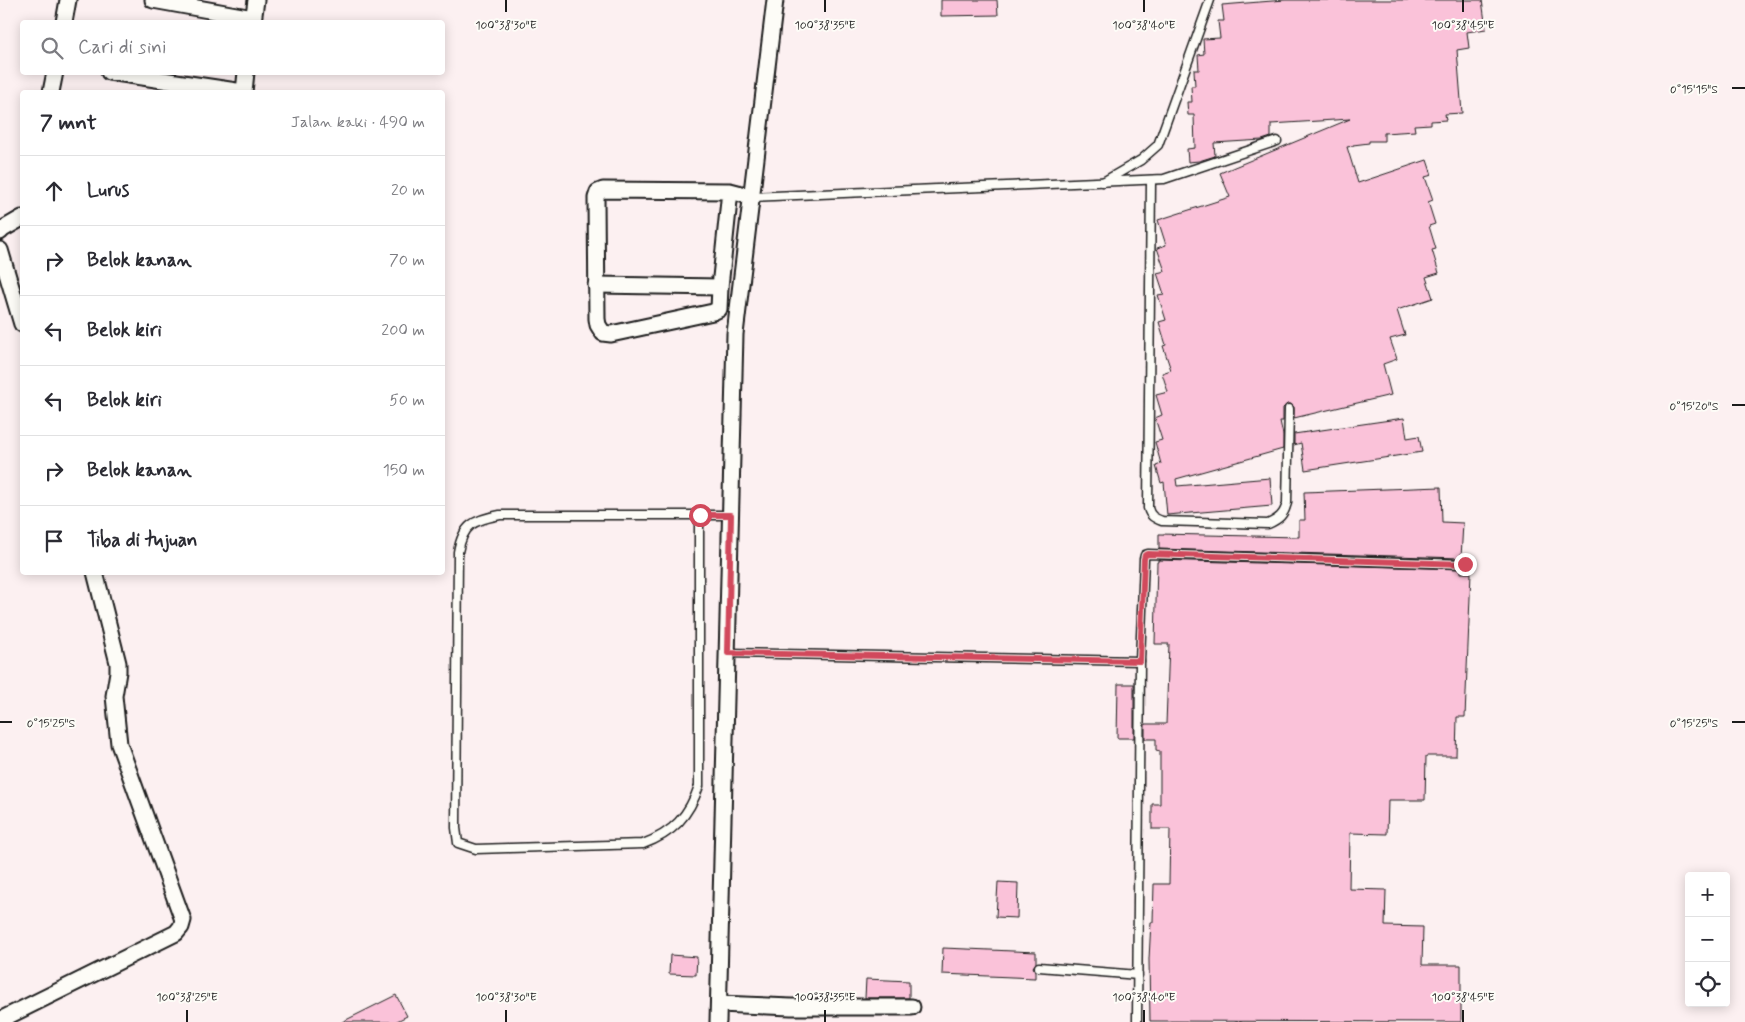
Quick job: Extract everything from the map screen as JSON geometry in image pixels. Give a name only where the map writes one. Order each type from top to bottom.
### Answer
[{"type":"street","points":[[64,20],[68,0]]},
{"type":"street","points":[[153,0],[253,20],[256,0]]},
{"type":"street","points":[[718,1022],[735,334],[775,0]]},
{"type":"street","points":[[51,90],[54,75]]},
{"type":"street","points":[[129,75],[230,90]]},
{"type":"street","points":[[244,90],[246,75]]},
{"type":"street","points":[[730,191],[720,287],[720,309],[716,312],[607,334],[600,329],[598,325],[596,285],[596,198],[598,192],[603,190],[730,191],[752,197]]},
{"type":"street","points":[[0,232],[20,219]]},
{"type":"street","points":[[0,250],[20,317]]},
{"type":"street","points":[[596,285],[720,287]]},
{"type":"street","points":[[0,1020],[176,933],[181,927],[183,920],[119,744],[114,696],[118,664],[96,575]]},
{"type":"street","points":[[719,1004],[790,1015],[854,1015],[912,1007]]},
{"type":"lane","points":[[1101,183],[1141,160],[1158,145],[1210,0]]},
{"type":"lane","points":[[752,197],[1164,179],[1277,141]]},
{"type":"lane","points":[[1151,180],[1148,498],[1150,514],[1162,521],[1268,524],[1277,520],[1284,513],[1287,503],[1289,409]]},
{"type":"lane","points":[[700,515],[699,786],[693,804],[676,826],[658,838],[643,844],[476,849],[458,843],[456,818],[458,552],[460,539],[467,527],[482,518],[500,515],[700,515],[731,515]]},
{"type":"lane","points":[[1138,1022],[1140,661],[1145,555],[1465,564]]},
{"type":"lane","points":[[728,653],[1140,661]]},
{"type":"lane","points":[[1039,967],[1138,975]]},
{"type":"building","points":[[941,0],[997,0],[998,15],[941,16]]},
{"type":"building","points":[[1285,0],[1482,0],[1486,29],[1467,32],[1469,48],[1457,50],[1462,113],[1445,114],[1446,120],[1431,121],[1431,124],[1414,125],[1415,131],[1384,133],[1384,141],[1369,141],[1369,143],[1347,147],[1358,183],[1427,160],[1432,175],[1425,177],[1433,200],[1428,202],[1435,224],[1429,226],[1436,249],[1432,250],[1439,273],[1426,277],[1433,298],[1397,310],[1405,335],[1390,339],[1397,359],[1383,364],[1391,395],[1294,418],[1294,407],[1291,404],[1287,404],[1283,408],[1283,421],[1280,421],[1283,449],[1176,479],[1177,486],[1270,478],[1272,506],[1167,515],[1164,482],[1161,483],[1156,466],[1161,464],[1155,442],[1162,440],[1155,418],[1162,415],[1156,395],[1168,392],[1162,373],[1171,370],[1163,346],[1166,345],[1159,322],[1166,320],[1158,295],[1164,294],[1157,273],[1165,271],[1157,248],[1166,245],[1158,220],[1230,197],[1220,173],[1350,119],[1271,124],[1271,137],[1262,140],[1214,143],[1215,156],[1188,162],[1187,149],[1195,148],[1194,115],[1188,115],[1187,102],[1192,102],[1191,86],[1195,86],[1194,70],[1199,70],[1198,55],[1204,54],[1203,39],[1220,38],[1218,21],[1224,21],[1222,5]]},
{"type":"building","points":[[1404,418],[1407,438],[1419,436],[1422,452],[1305,470],[1301,443],[1294,445],[1294,434]]},
{"type":"building","points":[[1441,487],[1442,522],[1463,523],[1461,558],[1159,549],[1159,534],[1299,537],[1299,520],[1305,520],[1304,492]]},
{"type":"building","points":[[1158,560],[1461,569],[1461,573],[1471,573],[1465,717],[1457,717],[1456,756],[1426,756],[1425,800],[1388,800],[1387,834],[1350,833],[1349,889],[1386,890],[1385,926],[1423,927],[1422,965],[1461,965],[1461,1022],[1150,1021],[1149,959],[1151,922],[1153,922],[1154,884],[1169,884],[1170,829],[1152,829],[1152,804],[1160,804],[1160,751],[1156,750],[1156,739],[1145,739],[1145,724],[1166,724],[1169,644],[1155,644]]},
{"type":"building","points":[[1118,684],[1134,684],[1134,738],[1117,738]]},
{"type":"building","points":[[998,882],[1018,883],[1017,918],[996,917]]},
{"type":"building","points":[[943,948],[1036,952],[1036,963],[1033,967],[1035,978],[942,974]]},
{"type":"building","points":[[670,955],[697,957],[696,975],[669,974]]},
{"type":"building","points":[[866,979],[909,981],[909,998],[865,998]]},
{"type":"building","points":[[396,995],[407,1016],[395,1022],[342,1022]]},
{"type":"route","points":[[700,515],[731,515],[728,653],[1140,661],[1144,557],[1148,554],[1465,564]]}]
